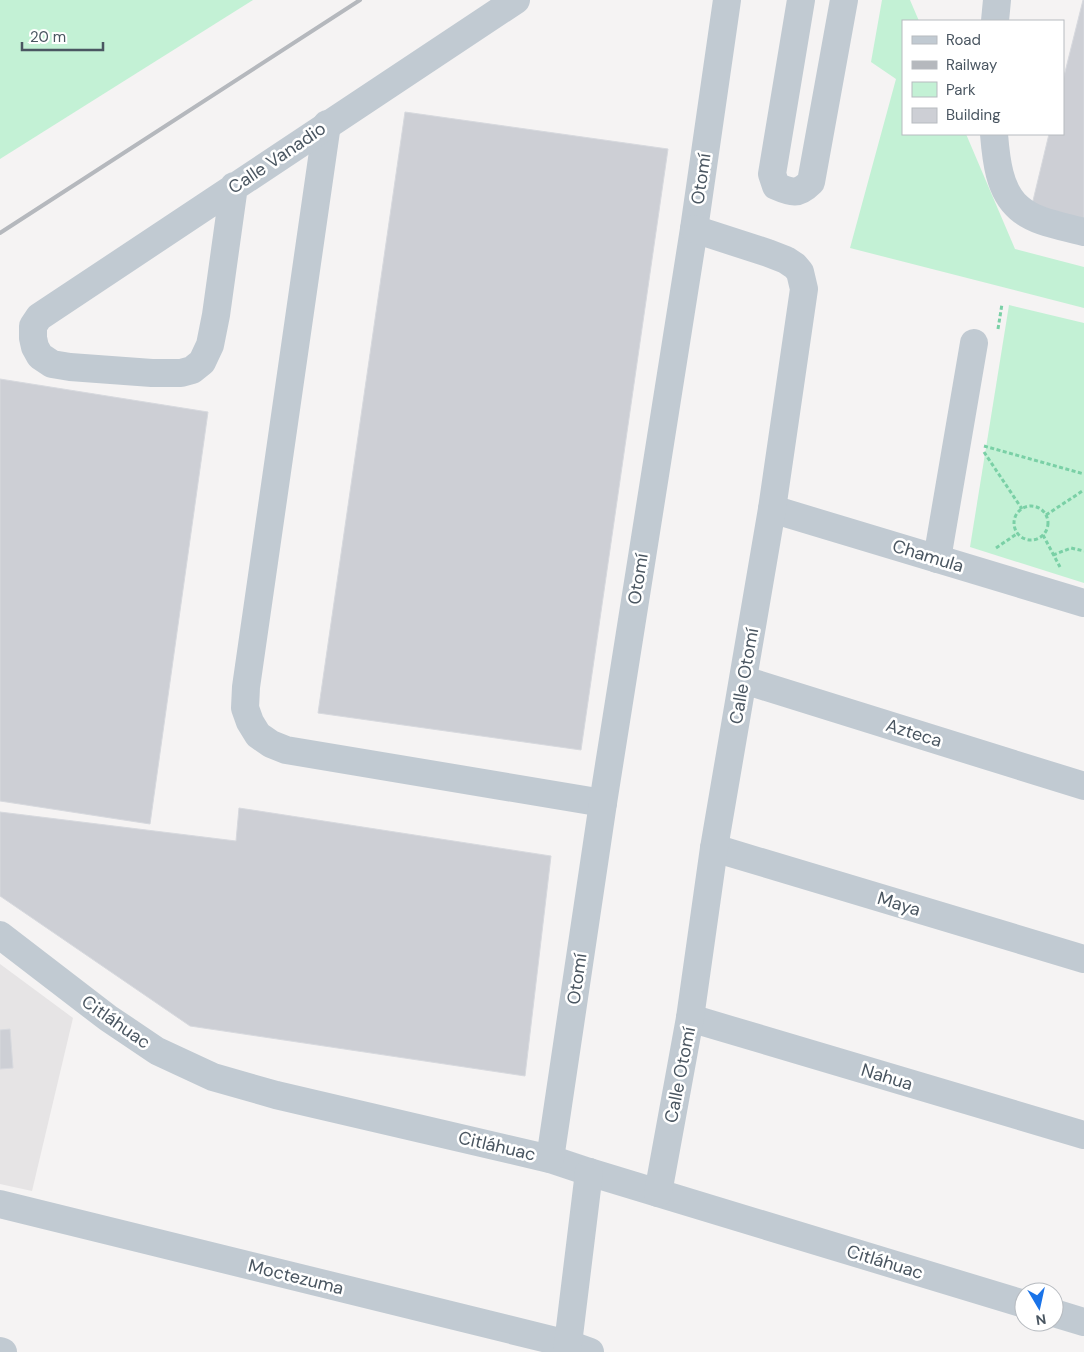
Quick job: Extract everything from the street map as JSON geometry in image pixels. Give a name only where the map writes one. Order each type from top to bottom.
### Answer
[{"type":"street","name":"Calle Vanadio","points":[[234,186],[216,315],[210,345],[202,362],[192,370],[181,373],[152,373],[70,367],[52,364],[40,356],[32,338],[33,326],[39,317],[234,186],[327,124],[516,0]]},
{"type":"street","name":"Otomí","points":[[550,1158],[603,803],[694,229],[727,0]]},
{"type":"street","points":[[801,0],[772,174],[776,186],[790,192],[803,190],[811,182],[844,0]]},
{"type":"street","points":[[995,20],[997,0]]},
{"type":"street","points":[[327,124],[246,687],[245,708],[250,722],[258,734],[271,744],[286,750],[603,803]]},
{"type":"street","points":[[994,135],[1000,178],[1008,195],[1019,208],[1031,216],[1084,232]]},
{"type":"street","name":"Calle Otomí","points":[[658,1193],[690,1018],[714,848],[772,508],[804,289],[800,272],[786,260],[694,229]]},
{"type":"street","points":[[937,559],[986,338]]},
{"type":"street","name":"Chamula","points":[[772,508],[1084,603]]},
{"type":"street","name":"Azteca","points":[[744,680],[1084,786]]},
{"type":"street","name":"Maya","points":[[714,848],[1084,960]]},
{"type":"street","name":"Citláhuac","points":[[0,935],[108,1018],[157,1051],[213,1077],[276,1095],[550,1158],[589,1172],[1014,1301]]},
{"type":"street","name":"Nahua","points":[[690,1018],[1084,1135]]},
{"type":"street","points":[[575,1349],[589,1172]]},
{"type":"street","name":"Moctezuma","points":[[0,1204],[575,1349]]},
{"type":"street","points":[[1064,1316],[1084,1322]]},
{"type":"path","points":[[986,338],[1002,304]]},
{"type":"path","points":[[1022,508],[979,445],[1084,474]]},
{"type":"path","points":[[1046,515],[1084,490]]},
{"type":"path","points":[[1028,506],[1039,507],[1046,515],[1048,525],[1043,535],[1033,539],[1022,537],[1018,533],[1015,517],[1022,508],[1028,506]]},
{"type":"path","points":[[989,553],[1018,533]]},
{"type":"path","points":[[1043,535],[1062,570]]},
{"type":"path","points":[[1053,555],[1071,548],[1084,551]]},
{"type":"shaded area","points":[[0,964],[73,1018],[32,1191],[0,1184]]},
{"type":"green space","points":[[0,0],[253,0],[0,159]]},
{"type":"green space","points":[[882,0],[910,0],[919,20],[902,20],[902,135],[966,135],[1015,249],[1084,267],[1084,308],[850,248],[896,79],[871,62]]},
{"type":"green space","points":[[1009,305],[1084,323],[1084,583],[970,547]]},
{"type":"building","points":[[1084,0],[1084,223],[1031,209],[1049,135],[1064,135],[1064,76]]},
{"type":"building","points":[[405,112],[668,149],[581,750],[318,713]]},
{"type":"building","points":[[0,379],[208,412],[150,824],[0,801]]},
{"type":"building","points":[[239,808],[551,856],[525,1076],[190,1026],[0,896],[0,812],[236,841]]},
{"type":"building","points":[[10,1029],[13,1068],[0,1069],[0,1030]]},
{"type":"railway","points":[[0,233],[360,0]]}]
